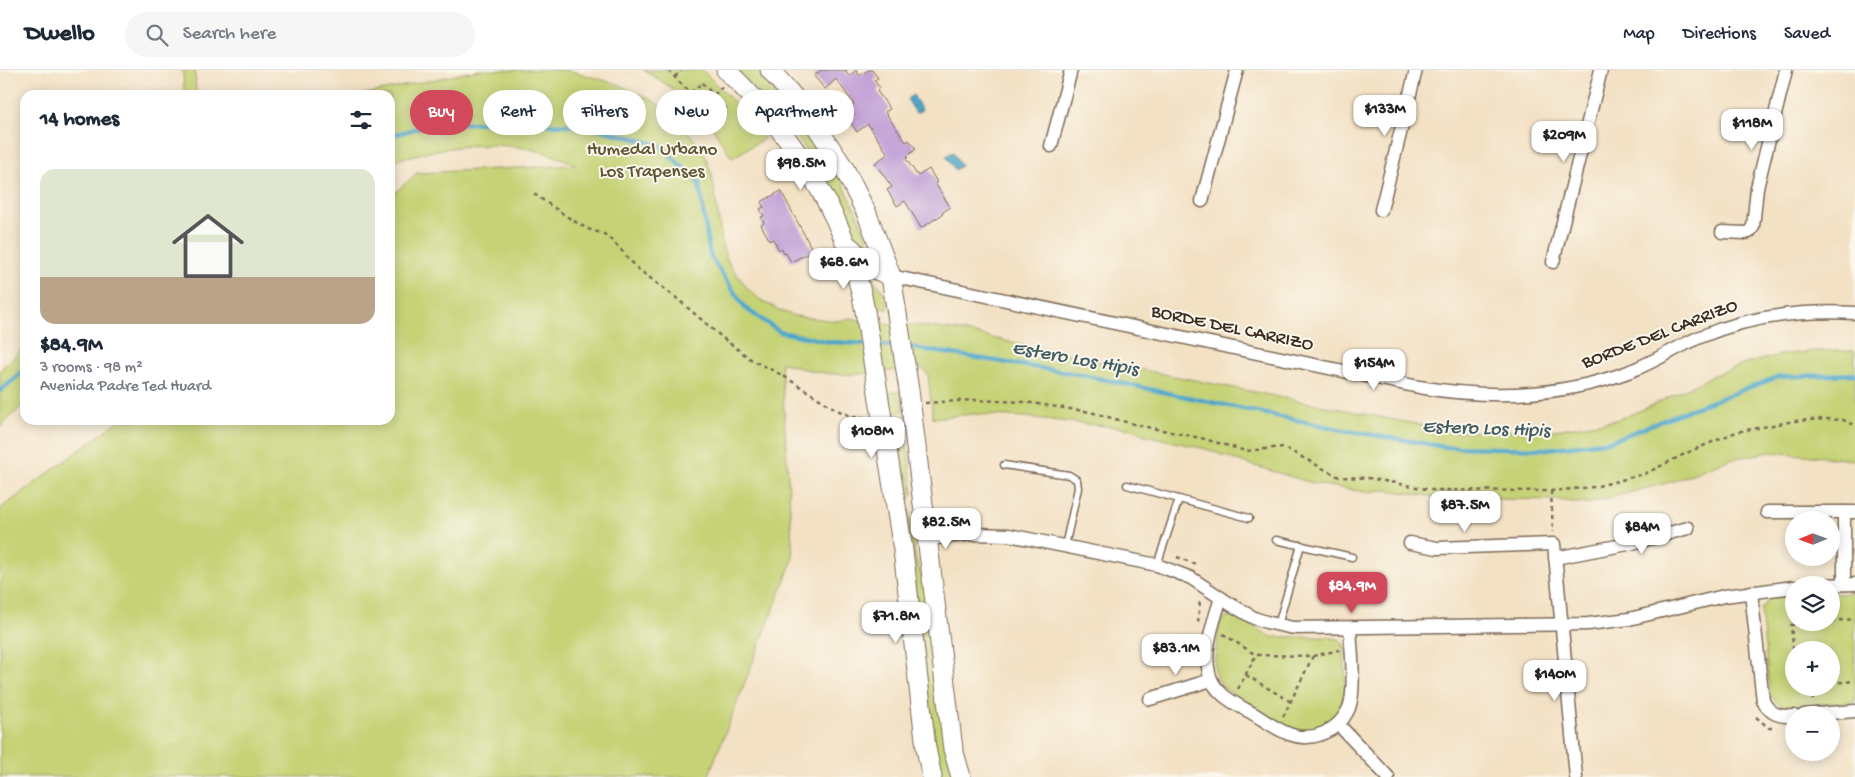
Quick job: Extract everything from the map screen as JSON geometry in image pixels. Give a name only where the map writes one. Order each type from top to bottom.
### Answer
[{"type":"main road","points":[[770,70],[806,111],[844,168],[867,214],[890,276],[916,393],[924,516],[953,749],[961,777]]},
{"type":"main road","points":[[722,79],[764,109],[794,148],[821,192],[853,261],[866,311],[875,413],[896,503],[926,748],[932,777]]},
{"type":"main road","points":[[844,241],[872,268],[890,276]]},
{"type":"main road","points":[[896,503],[911,504],[918,508],[924,516]]},
{"type":"street","points":[[1051,146],[1071,70]]},
{"type":"street","points":[[1202,201],[1237,70]]},
{"type":"street","points":[[1381,210],[1416,70]]},
{"type":"street","points":[[1553,262],[1601,70]]},
{"type":"street","points":[[1722,232],[1745,233],[1753,227],[1758,188],[1786,70]]},
{"type":"street","name":"BORDE DEL CARRIZO","points":[[890,276],[1419,387],[1471,394],[1526,394],[1577,387],[1651,363],[1700,337],[1750,321],[1803,312],[1855,313]]},
{"type":"street","points":[[1766,512],[1849,512],[1850,584]]},
{"type":"street","points":[[1555,558],[1633,544],[1688,528]]},
{"type":"street","points":[[927,539],[972,534],[998,534],[1065,546],[1159,559],[1254,618],[1278,626],[1299,628],[1588,624],[1629,619],[1751,592],[1785,588]]},
{"type":"street","points":[[1410,543],[1437,548],[1554,544],[1576,777]]},
{"type":"street","points":[[1751,592],[1762,701],[1776,715],[1785,716]]},
{"type":"street","points":[[1221,598],[1213,628],[1207,664],[1211,680],[1218,691],[1232,702],[1291,735],[1311,737],[1326,732],[1338,724],[1348,709],[1352,696],[1350,628]]},
{"type":"street","points":[[1150,698],[1211,680]]},
{"type":"street","points":[[1840,711],[1855,710]]},
{"type":"street","points":[[1338,724],[1388,777]]},
{"type":"lane","points":[[1004,465],[1069,475],[1077,480],[1078,488],[1065,546]]},
{"type":"lane","points":[[1128,485],[1249,518]]},
{"type":"lane","points":[[1159,559],[1179,499]]},
{"type":"lane","points":[[1276,540],[1352,557]]},
{"type":"lane","points":[[1278,626],[1300,545]]},
{"type":"path","points":[[668,70],[686,88],[691,90]]},
{"type":"path","points":[[675,77],[681,70]]},
{"type":"path","points":[[722,79],[728,92]]},
{"type":"path","points":[[695,90],[702,83],[709,90]]},
{"type":"path","points":[[534,194],[588,229],[604,234],[613,241],[638,269],[752,360],[782,375],[837,410],[853,417],[875,413]]},
{"type":"path","points":[[916,393],[924,403],[925,410]]},
{"type":"path","points":[[924,403],[973,400],[1026,402],[1090,412],[1137,425],[1201,438],[1246,451],[1283,447],[1339,477],[1368,478],[1432,490],[1550,491],[1594,487],[1644,474],[1736,432],[1760,427],[1828,419],[1843,420],[1855,425]]},
{"type":"path","points":[[1550,491],[1554,544]]},
{"type":"path","points":[[1159,559],[1190,561],[1197,565]]},
{"type":"path","points":[[1197,597],[1201,600],[1198,622]]},
{"type":"path","points":[[1840,620],[1855,619]]},
{"type":"path","points":[[1213,628],[1256,654],[1313,656],[1350,648]]},
{"type":"path","points":[[1232,702],[1256,654]]},
{"type":"path","points":[[1278,729],[1313,656]]},
{"type":"path","points":[[1246,675],[1291,702]]},
{"type":"path","points":[[1840,682],[1855,681]]},
{"type":"green space","points":[[183,70],[195,70],[196,90],[184,90]]},
{"type":"green space","name":"Humedal Urbano Los Trapenses","points":[[479,70],[568,70],[620,85],[631,90],[563,90],[563,135],[646,135],[646,97],[652,100],[656,103],[656,135],[691,135],[704,153],[712,175],[723,249],[729,264],[749,290],[759,299],[795,316],[837,321],[851,318],[878,324],[914,325],[961,331],[1098,361],[1456,432],[1555,430],[1616,420],[1649,407],[1714,375],[1745,364],[1780,355],[1813,351],[1855,351],[1855,460],[1771,452],[1730,459],[1674,481],[1586,504],[1558,500],[1443,498],[1386,490],[1366,492],[1316,484],[1238,461],[1206,449],[1145,435],[1132,429],[1025,417],[973,414],[933,418],[928,375],[922,368],[868,374],[835,374],[808,370],[781,362],[793,559],[708,777],[0,777],[0,509],[113,425],[395,425],[395,193],[417,173],[576,165],[553,155],[530,149],[484,145],[437,150],[395,160],[395,90],[385,90]]},
{"type":"green space","points":[[644,70],[702,70],[722,90],[675,90]]},
{"type":"green space","points":[[737,70],[758,70],[776,90],[756,90]]},
{"type":"green space","points":[[727,95],[737,105],[737,135],[763,135],[765,138],[732,158],[717,135],[727,135]]},
{"type":"green space","points":[[796,135],[814,135],[824,149],[841,179],[875,260],[867,258],[851,234],[832,193]]},
{"type":"green space","points":[[868,272],[886,295],[888,310],[874,305],[865,273]]},
{"type":"green space","points":[[20,351],[20,408],[0,427],[0,370]]},
{"type":"green space","points":[[901,391],[903,411],[890,413],[887,393]]},
{"type":"green space","points":[[904,416],[913,494],[903,496],[891,418]]},
{"type":"green space","points":[[906,508],[909,510],[915,555],[926,593],[953,777],[941,777],[937,768]]},
{"type":"green space","points":[[1855,593],[1855,702],[1782,707],[1770,696],[1761,609],[1770,598],[1785,597],[1785,631],[1840,631],[1840,594]]},
{"type":"green space","points":[[1232,615],[1272,637],[1328,637],[1339,639],[1344,645],[1346,692],[1340,712],[1328,724],[1310,730],[1293,730],[1225,689],[1218,679],[1214,667],[1220,623]]},
{"type":"water","points":[[913,95],[922,110],[916,113],[907,99]]},
{"type":"water","points":[[953,152],[961,166],[955,170],[946,156]]},
{"type":"building","points":[[821,70],[847,70],[845,71],[849,76],[856,70],[860,76],[868,70],[872,70],[878,78],[874,80],[880,88],[877,91],[890,109],[885,112],[906,142],[909,140],[916,149],[906,159],[918,176],[929,169],[937,182],[935,183],[950,207],[943,214],[921,228],[905,201],[897,206],[887,190],[892,187],[875,163],[888,154],[868,124],[857,132],[854,128],[854,90],[844,90],[836,79],[825,89],[814,76]]},
{"type":"building","points":[[781,191],[813,251],[791,262],[782,249],[779,250],[773,239],[770,241],[761,225],[764,223],[761,217],[764,216],[760,209],[764,207],[761,202]]},
{"type":"waterway","name":"Estero Los Hipis","points":[[395,135],[428,125],[497,122],[587,126],[659,145],[699,183],[710,256],[745,308],[780,332],[831,342],[865,344]]},
{"type":"waterway","name":"Estero Los Hipis","points":[[876,345],[898,346]]},
{"type":"waterway","name":"Estero Los Hipis","points":[[908,347],[1078,374],[1343,430],[1446,447],[1547,449],[1611,441],[1778,377],[1855,374]]},
{"type":"waterway","name":"Estero Los Hipis","points":[[0,391],[20,374]]}]
